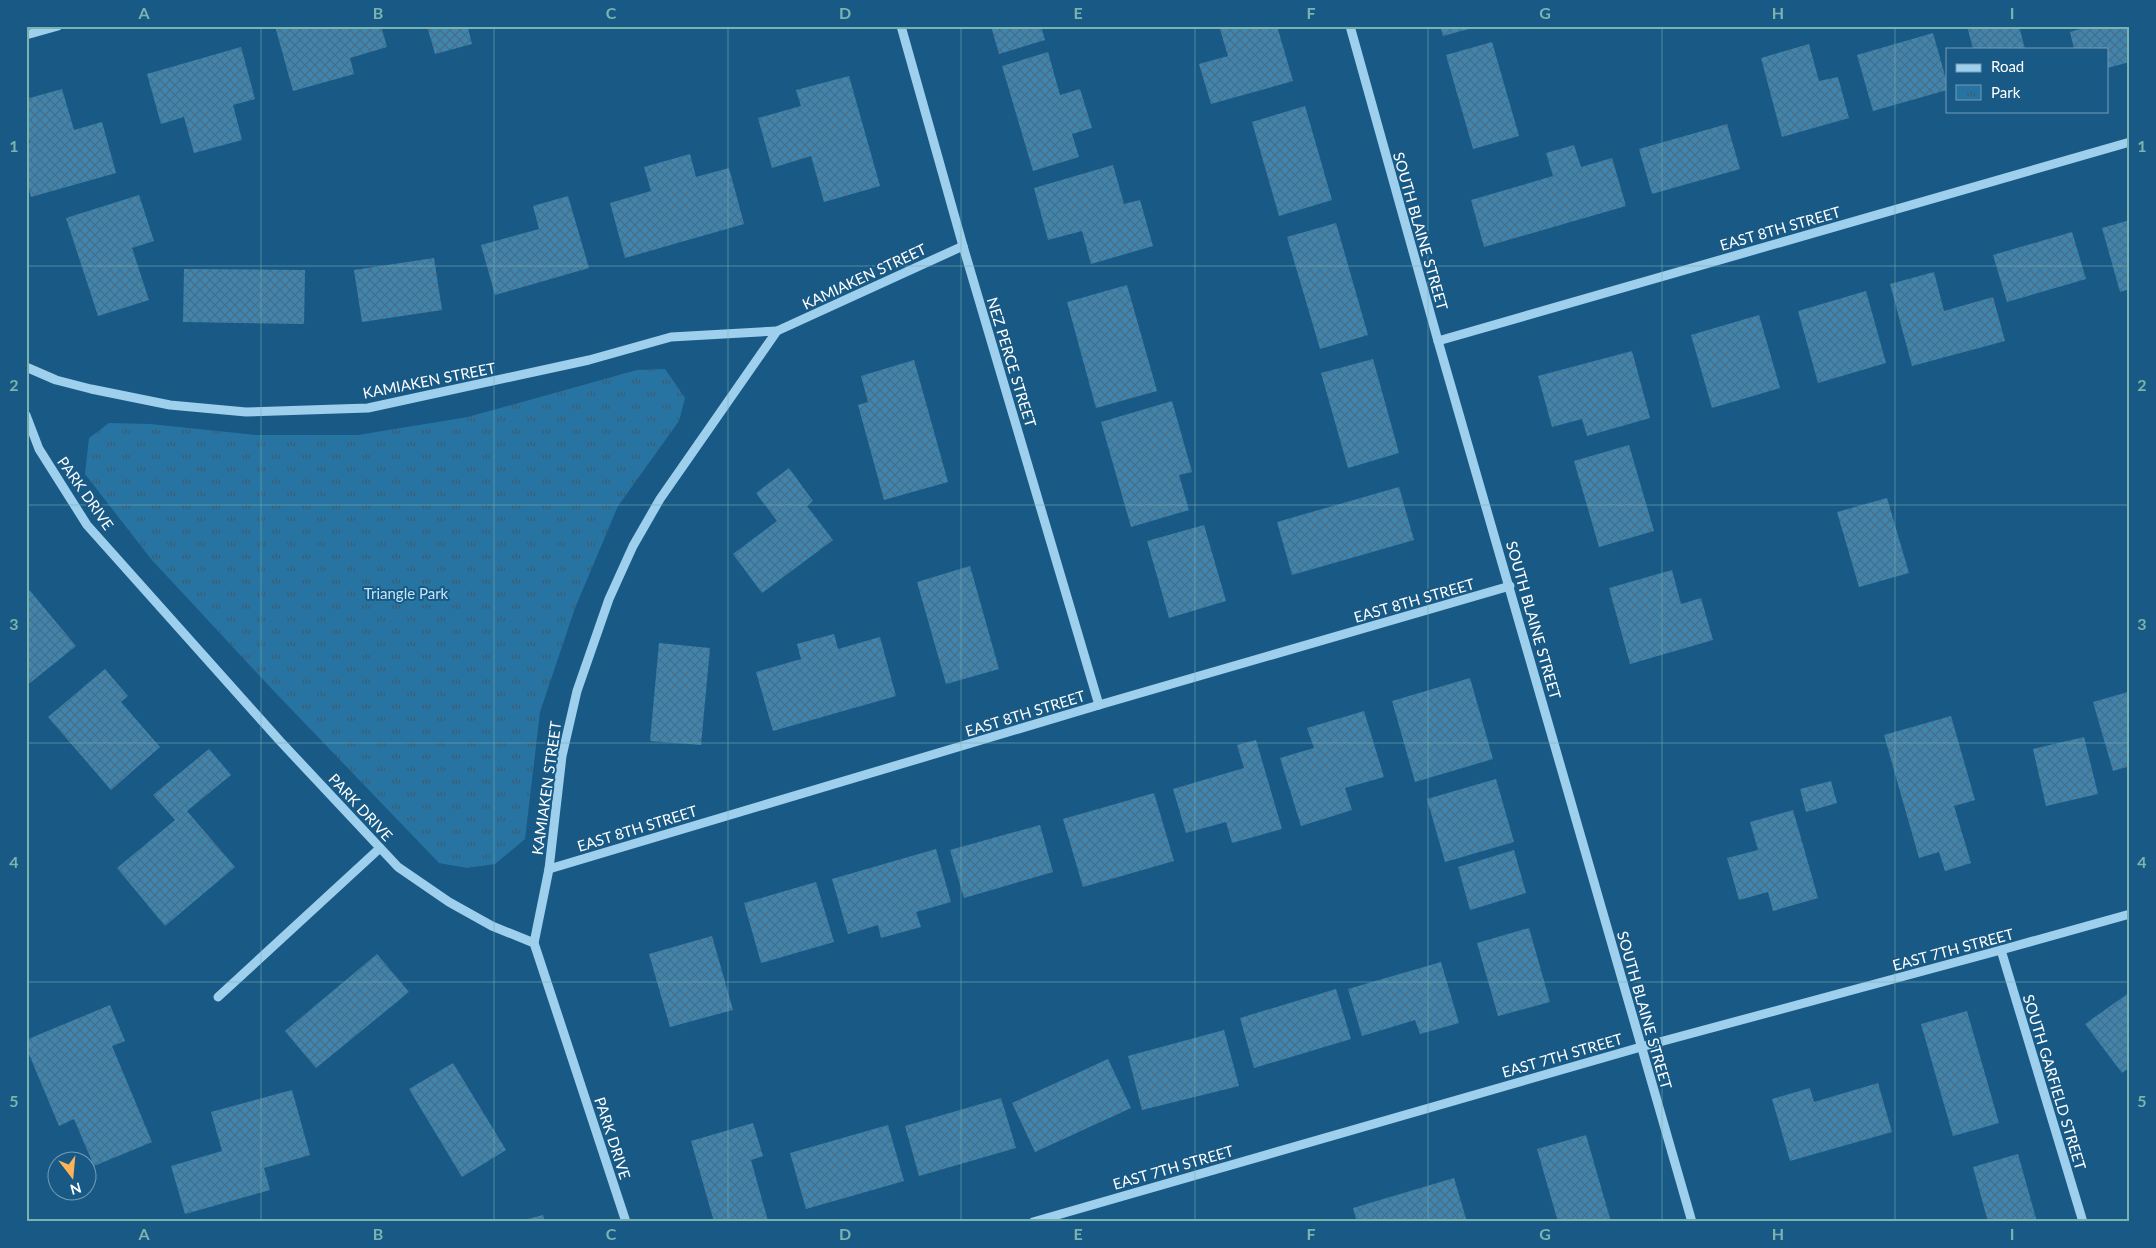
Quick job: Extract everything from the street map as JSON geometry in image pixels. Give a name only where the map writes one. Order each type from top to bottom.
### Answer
[{"type":"street","points":[[26,35],[58,26]]},
{"type":"street","name":"NEZ PERCE STREET","points":[[901,26],[963,246],[1099,705]]},
{"type":"street","name":"SOUTH BLAINE STREET","points":[[1350,26],[1438,341],[1692,1222]]},
{"type":"street","name":"EAST 8TH STREET","points":[[1438,341],[2130,142]]},
{"type":"street","name":"KAMIAKEN STREET","points":[[26,367],[56,380],[170,405],[246,412],[368,408],[589,360],[671,336],[777,331],[963,246]]},
{"type":"street","name":"KAMIAKEN STREET","points":[[534,943],[549,869],[562,756],[577,691],[609,599],[633,546],[660,500],[777,331]]},
{"type":"street","name":"PARK DRIVE","points":[[26,415],[39,449],[87,525],[280,741],[398,867],[449,902],[492,926],[534,943],[626,1222]]},
{"type":"street","name":"EAST 8TH STREET","points":[[549,869],[1099,705],[1510,586]]},
{"type":"street","points":[[218,997],[380,848]]},
{"type":"street","name":"EAST 7TH STREET","points":[[1033,1222],[1641,1047],[2130,914]]},
{"type":"street","name":"SOUTH GARFIELD STREET","points":[[2002,950],[2083,1222]]},
{"type":"green space","name":"Triangle Park","points":[[665,369],[685,398],[679,421],[618,506],[575,608],[540,712],[525,839],[495,864],[467,868],[439,863],[270,687],[151,559],[85,474],[89,438],[109,423],[150,424],[257,435],[358,435],[468,417],[637,370]]},
{"type":"building","points":[[275,26],[381,26],[387,47],[350,58],[354,74],[293,91]]},
{"type":"building","points":[[427,26],[474,26],[468,28],[472,44],[435,54]]},
{"type":"building","points":[[991,26],[1041,26],[1045,40],[999,54]]},
{"type":"building","points":[[1219,26],[1277,26],[1293,81],[1211,104],[1199,64],[1228,56]]},
{"type":"building","points":[[1440,26],[1476,26],[1476,27],[1443,36]]},
{"type":"building","points":[[1967,26],[2019,26],[2025,48],[1973,48]]},
{"type":"building","points":[[2090,26],[2130,26],[2130,62],[2108,68],[2108,48],[2074,48],[2070,32]]},
{"type":"building","points":[[1933,33],[1946,79],[1946,90],[1873,111],[1857,55]]},
{"type":"building","points":[[1492,42],[1519,136],[1473,149],[1446,55]]},
{"type":"building","points":[[1809,44],[1819,81],[1838,77],[1849,118],[1782,137],[1761,58]]},
{"type":"building","points":[[241,47],[255,99],[233,105],[242,140],[194,153],[184,117],[161,124],[147,74]]},
{"type":"building","points":[[1048,52],[1060,95],[1080,89],[1092,128],[1072,134],[1079,157],[1033,171],[1002,66]]},
{"type":"building","points":[[849,76],[880,186],[824,202],[811,156],[772,168],[758,118],[801,106],[796,90]]},
{"type":"building","points":[[62,89],[74,130],[102,122],[116,173],[31,197],[26,179],[26,144],[30,143],[26,130],[26,99]]},
{"type":"building","points":[[1305,106],[1332,200],[1279,216],[1252,122]]},
{"type":"building","points":[[1727,124],[1740,169],[1652,194],[1639,149]]},
{"type":"building","points":[[1574,145],[1581,167],[1612,158],[1626,206],[1484,247],[1471,200],[1553,176],[1546,153]]},
{"type":"building","points":[[690,154],[696,177],[729,168],[744,224],[625,258],[610,203],[651,191],[644,167]]},
{"type":"building","points":[[1113,165],[1124,204],[1140,200],[1153,246],[1091,264],[1082,231],[1048,240],[1034,188]]},
{"type":"building","points":[[139,195],[154,241],[132,248],[149,300],[98,316],[66,218]]},
{"type":"building","points":[[568,196],[589,268],[495,295],[481,245],[539,229],[533,206]]},
{"type":"building","points":[[2130,220],[2130,289],[2120,292],[2102,228]]},
{"type":"building","points":[[1336,223],[1368,335],[1320,349],[1287,237]]},
{"type":"building","points":[[2072,232],[2086,279],[2007,302],[1993,255]]},
{"type":"building","points":[[434,258],[442,310],[362,322],[354,270]]},
{"type":"building","points":[[184,269],[305,270],[304,324],[183,322]]},
{"type":"building","points":[[1934,272],[1944,311],[1993,297],[2005,341],[1912,366],[1890,284]]},
{"type":"building","points":[[1127,285],[1157,391],[1096,408],[1067,302]]},
{"type":"building","points":[[1866,291],[1886,363],[1818,383],[1798,311]]},
{"type":"building","points":[[1759,315],[1780,388],[1712,408],[1691,335]]},
{"type":"building","points":[[1632,351],[1650,418],[1587,436],[1582,419],[1552,427],[1538,376]]},
{"type":"building","points":[[1373,359],[1399,453],[1348,468],[1321,373]]},
{"type":"building","points":[[914,360],[948,482],[884,500],[858,405],[868,402],[861,376]]},
{"type":"building","points":[[1172,401],[1192,472],[1179,475],[1189,510],[1131,527],[1101,422]]},
{"type":"building","points":[[1629,445],[1654,531],[1599,547],[1574,461]]},
{"type":"building","points":[[789,468],[813,501],[807,506],[833,540],[762,593],[733,554],[777,521],[756,493]]},
{"type":"building","points":[[1399,487],[1414,540],[1292,575],[1277,522]]},
{"type":"building","points":[[1887,498],[1909,573],[1859,587],[1837,512]]},
{"type":"building","points":[[1204,525],[1226,601],[1169,618],[1147,541]]},
{"type":"building","points":[[970,566],[999,669],[946,684],[917,582]]},
{"type":"building","points":[[1672,570],[1681,604],[1701,598],[1713,640],[1630,664],[1609,588]]},
{"type":"building","points":[[26,586],[76,646],[30,683],[26,679]]},
{"type":"building","points":[[834,634],[838,649],[880,637],[896,696],[773,731],[756,672],[801,659],[797,644]]},
{"type":"building","points":[[659,643],[710,648],[701,745],[650,741]]},
{"type":"building","points":[[105,669],[128,696],[121,702],[160,747],[111,790],[48,717]]},
{"type":"building","points":[[1470,678],[1493,759],[1415,782],[1392,701]]},
{"type":"building","points":[[2128,692],[2130,766],[2113,771],[2093,702]]},
{"type":"building","points":[[1364,711],[1384,777],[1345,788],[1352,810],[1301,826],[1280,758],[1314,748],[1307,728]]},
{"type":"building","points":[[1951,716],[1975,800],[1954,806],[1971,863],[1945,871],[1939,852],[1919,858],[1884,735]]},
{"type":"building","points":[[2084,737],[2098,794],[2046,806],[2033,749]]},
{"type":"building","points":[[1256,740],[1282,829],[1232,843],[1226,822],[1186,833],[1173,789],[1244,768],[1237,745]]},
{"type":"building","points":[[209,749],[231,775],[187,811],[235,867],[165,926],[117,868],[175,820],[153,795]]},
{"type":"building","points":[[1496,779],[1514,842],[1445,862],[1427,799]]},
{"type":"building","points":[[1831,781],[1837,803],[1806,812],[1800,789]]},
{"type":"building","points":[[1154,793],[1174,861],[1083,887],[1063,819]]},
{"type":"building","points":[[1793,810],[1818,898],[1773,911],[1768,892],[1739,900],[1727,858],[1758,850],[1750,822]]},
{"type":"building","points":[[1040,825],[1053,872],[964,898],[950,850]]},
{"type":"building","points":[[936,849],[951,902],[916,912],[921,927],[881,938],[878,925],[848,934],[832,879]]},
{"type":"building","points":[[1514,850],[1526,893],[1470,910],[1458,867]]},
{"type":"building","points":[[816,882],[834,942],[761,963],[744,903]]},
{"type":"building","points":[[1529,928],[1550,1002],[1498,1016],[1477,943]]},
{"type":"building","points":[[712,936],[733,1010],[670,1027],[649,954]]},
{"type":"building","points":[[377,954],[409,992],[316,1068],[285,1031]]},
{"type":"building","points":[[1441,962],[1459,1023],[1420,1034],[1415,1020],[1362,1036],[1348,989]]},
{"type":"building","points":[[1336,989],[1351,1039],[1254,1068],[1240,1018]]},
{"type":"building","points":[[2130,992],[2130,1067],[2122,1073],[2085,1024]]},
{"type":"building","points":[[110,1005],[125,1041],[112,1046],[152,1142],[98,1164],[98,1150],[87,1150],[74,1119],[59,1126],[26,1047],[26,1040]]},
{"type":"building","points":[[1967,1011],[1999,1123],[1953,1136],[1921,1024]]},
{"type":"building","points":[[1224,1030],[1239,1086],[1142,1110],[1128,1056]]},
{"type":"building","points":[[1108,1059],[1131,1108],[1035,1152],[1012,1103]]},
{"type":"building","points":[[453,1063],[506,1150],[462,1177],[409,1089]]},
{"type":"building","points":[[1878,1083],[1892,1132],[1790,1161],[1772,1099],[1810,1088],[1814,1102]]},
{"type":"building","points":[[292,1090],[310,1155],[264,1168],[270,1190],[185,1214],[171,1166],[222,1151],[211,1112]]},
{"type":"building","points":[[1001,1098],[1016,1148],[919,1176],[905,1126]]},
{"type":"building","points":[[753,1123],[763,1156],[751,1160],[768,1221],[714,1222],[691,1141]]},
{"type":"building","points":[[888,1125],[904,1181],[806,1209],[790,1153]]},
{"type":"building","points":[[1586,1135],[1611,1222],[1558,1222],[1537,1149]]},
{"type":"building","points":[[2018,1154],[2037,1222],[1988,1222],[1973,1167]]},
{"type":"building","points":[[1454,1178],[1467,1222],[1357,1222],[1353,1208]]},
{"type":"building","points":[[543,1215],[545,1222],[520,1222],[520,1221]]}]
